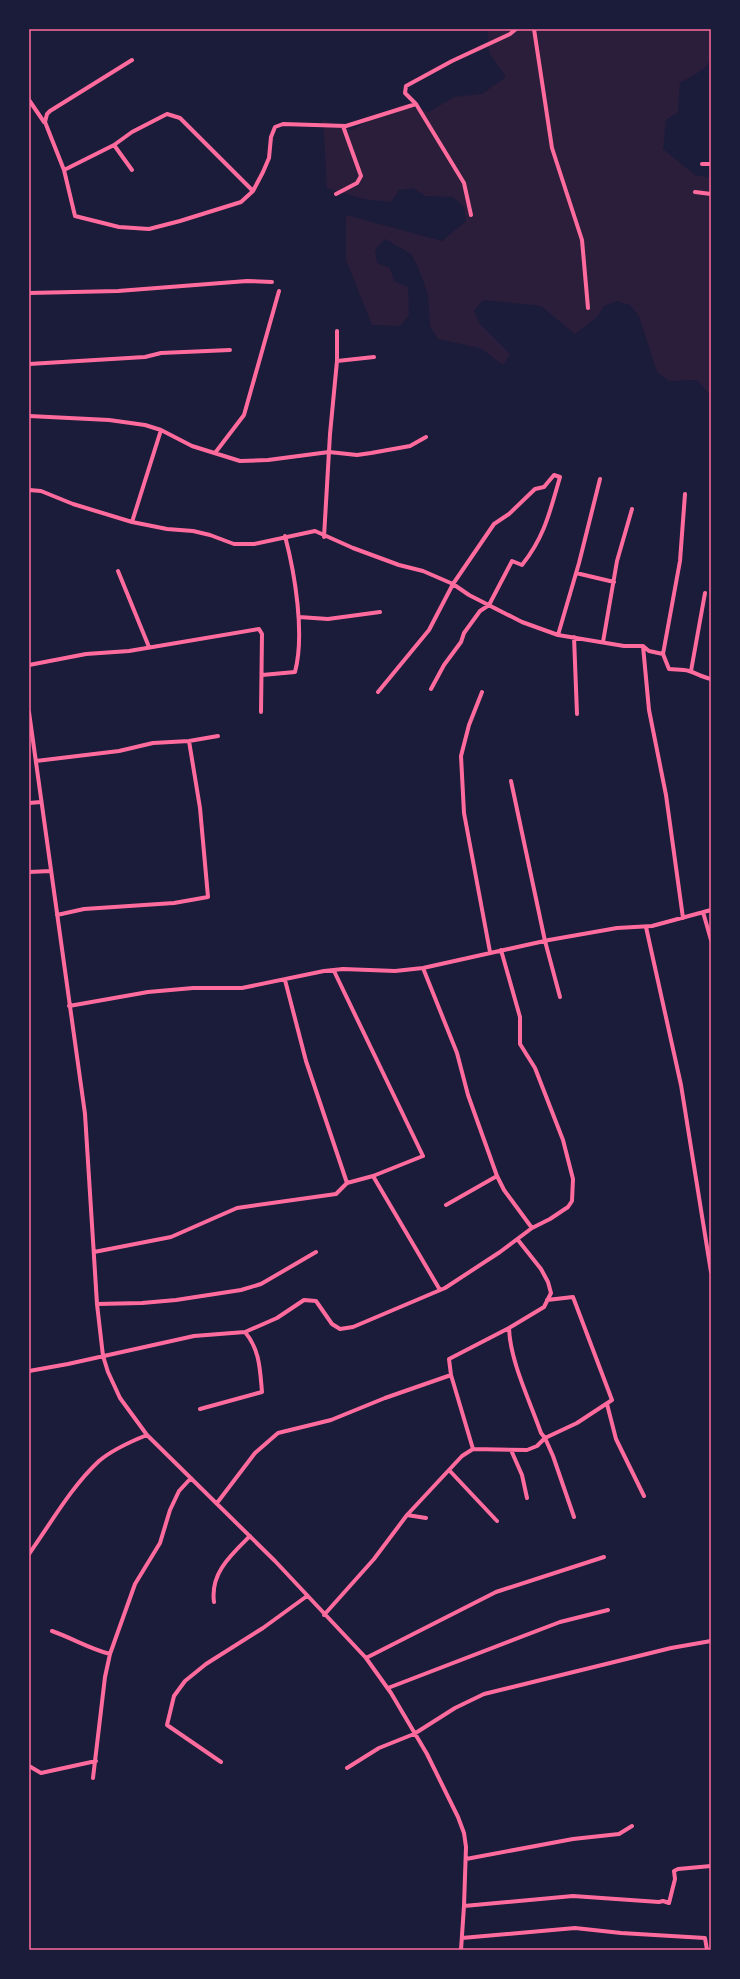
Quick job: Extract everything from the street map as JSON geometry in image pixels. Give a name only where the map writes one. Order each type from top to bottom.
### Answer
[{"type":"street","points":[[471,215],[464,183],[416,104],[406,92],[406,86],[452,61],[510,34],[516,29]]},
{"type":"street","points":[[534,29],[552,148],[582,240],[588,308]]},
{"type":"street","points":[[45,122],[47,114],[50,111],[132,60]]},
{"type":"street","points":[[29,100],[45,122],[64,170],[75,216],[119,227],[149,229],[240,202],[254,191],[269,158],[271,137],[275,127],[283,124],[343,126],[416,104]]},
{"type":"street","points":[[64,170],[114,145],[132,132],[167,114],[180,118],[254,191]]},
{"type":"street","points":[[336,194],[357,183],[362,176],[343,126]]},
{"type":"street","points":[[114,145],[132,170]]},
{"type":"street","points":[[702,164],[711,164]]},
{"type":"street","points":[[695,192],[711,194]]},
{"type":"street","points":[[29,293],[118,291],[247,281],[272,282]]},
{"type":"street","points":[[215,453],[244,415],[279,291]]},
{"type":"street","points":[[324,537],[337,331]]},
{"type":"street","points":[[29,364],[145,357],[162,353],[230,350]]},
{"type":"street","points":[[336,360],[374,357]]},
{"type":"street","points":[[29,416],[109,420],[145,425],[161,430],[186,444],[240,460],[257,461],[329,452],[357,455],[410,446],[426,437]]},
{"type":"street","points":[[132,522],[161,430]]},
{"type":"street","points":[[378,692],[429,630],[453,584],[495,523],[509,514],[535,489],[544,487],[554,476],[560,477],[543,533],[522,565],[512,561],[489,605],[480,611],[464,633],[461,642],[444,665],[431,689]]},
{"type":"street","points":[[558,635],[576,573],[600,479]]},
{"type":"street","points":[[29,490],[41,491],[84,508],[132,522],[168,529],[193,531],[210,535],[238,545],[254,544],[285,536],[315,531],[324,537],[399,565],[423,571],[453,584],[522,622],[558,635],[624,646],[643,646],[649,651],[663,654]]},
{"type":"street","points":[[685,494],[680,561],[663,654],[669,668],[691,671],[711,679]]},
{"type":"street","points":[[603,642],[617,561],[632,509]]},
{"type":"street","points":[[262,675],[295,672],[299,659],[299,617],[291,560],[285,536]]},
{"type":"street","points":[[118,571],[149,647]]},
{"type":"street","points":[[576,573],[614,582]]},
{"type":"street","points":[[691,671],[705,592]]},
{"type":"street","points":[[299,617],[328,619],[380,612]]},
{"type":"street","points":[[29,665],[86,654],[149,647],[259,629],[262,634],[261,712]]},
{"type":"street","points":[[574,637],[577,714]]},
{"type":"street","points":[[643,646],[649,710],[666,795],[683,918]]},
{"type":"street","points":[[482,692],[469,725],[461,756],[464,813],[490,952]]},
{"type":"street","points":[[29,712],[85,1114],[97,1304],[103,1356],[113,1384],[120,1398],[147,1435],[250,1536],[366,1658],[388,1688],[427,1754],[458,1817],[464,1833],[466,1859],[461,1950]]},
{"type":"street","points":[[36,761],[119,751],[153,743],[189,741],[218,736]]},
{"type":"street","points":[[57,915],[84,909],[174,903],[208,896],[200,808],[189,741]]},
{"type":"street","points":[[511,781],[545,941],[560,997]]},
{"type":"street","points":[[29,803],[41,802]]},
{"type":"street","points":[[29,872],[51,871]]},
{"type":"street","points":[[69,1006],[148,992],[193,988],[242,988],[285,980],[306,974],[343,969],[395,971],[423,968],[545,941],[617,928],[646,927],[711,910]]},
{"type":"street","points":[[703,912],[711,940]]},
{"type":"street","points":[[646,927],[681,1085],[711,1272]]},
{"type":"street","points":[[29,1371],[194,1336],[245,1332],[277,1318],[304,1300],[316,1301],[332,1324],[340,1329],[353,1327],[440,1290],[518,1240],[532,1228],[550,1219],[568,1207],[574,1195],[573,1180],[563,1140],[535,1068],[520,1044],[520,1017],[501,950]]},
{"type":"street","points":[[423,968],[457,1053],[468,1095],[497,1176],[504,1190],[532,1228]]},
{"type":"street","points":[[94,1252],[171,1237],[237,1208],[336,1194],[347,1183],[373,1176],[423,1156],[334,971]]},
{"type":"street","points":[[285,980],[306,1061],[347,1183]]},
{"type":"street","points":[[373,1176],[440,1290]]},
{"type":"street","points":[[446,1205],[497,1176]]},
{"type":"street","points":[[473,1449],[451,1376],[449,1359],[509,1328],[544,1307],[551,1293],[548,1282],[541,1269],[518,1240]]},
{"type":"street","points":[[97,1304],[142,1303],[176,1300],[241,1290],[261,1284],[316,1252]]},
{"type":"street","points":[[324,1615],[374,1559],[407,1516],[462,1456],[473,1449],[527,1450],[536,1446],[545,1438],[578,1423],[612,1400],[573,1297],[547,1300]]},
{"type":"street","points":[[509,1328],[511,1344],[522,1383],[541,1433],[545,1438],[553,1456],[574,1517]]},
{"type":"street","points":[[200,1409],[262,1392],[258,1354],[252,1340],[245,1332]]},
{"type":"street","points":[[217,1503],[255,1454],[278,1433],[331,1420],[385,1398],[451,1376]]},
{"type":"street","points":[[607,1404],[616,1439],[644,1496]]},
{"type":"street","points":[[29,1554],[71,1493],[99,1461],[124,1446],[147,1435]]},
{"type":"street","points":[[511,1450],[522,1475],[527,1498]]},
{"type":"street","points":[[448,1470],[497,1521]]},
{"type":"street","points":[[93,1778],[105,1678],[110,1654],[135,1584],[160,1543],[170,1510],[180,1490],[191,1478]]},
{"type":"street","points":[[407,1516],[426,1518]]},
{"type":"street","points":[[214,1602],[213,1594],[216,1578],[225,1562],[250,1536]]},
{"type":"street","points":[[366,1658],[496,1592],[604,1557]]},
{"type":"street","points":[[221,1762],[167,1725],[174,1696],[186,1681],[206,1664],[264,1628],[307,1596]]},
{"type":"street","points":[[388,1688],[560,1622],[608,1610]]},
{"type":"street","points":[[52,1631],[75,1640],[94,1650],[110,1654]]},
{"type":"street","points":[[347,1768],[379,1748],[414,1734],[455,1708],[484,1694],[671,1648],[711,1641]]},
{"type":"street","points":[[29,1766],[41,1773],[96,1761]]},
{"type":"street","points":[[466,1859],[573,1839],[619,1834],[632,1826]]},
{"type":"street","points":[[464,1906],[573,1896],[659,1902],[663,1901],[669,1903],[675,1879],[674,1870],[711,1866]]},
{"type":"street","points":[[462,1938],[575,1928],[621,1933],[705,1938],[711,1940]]},
{"type":"street","points":[[705,1938],[707,1950]]},
{"type":"shaded area","points":[[488,29],[711,29],[711,51],[708,64],[705,68],[680,83],[678,112],[666,120],[663,149],[695,175],[711,178],[711,396],[697,380],[669,381],[657,372],[639,316],[630,305],[617,301],[604,306],[597,317],[575,334],[541,306],[483,300],[474,311],[480,324],[510,354],[503,365],[480,348],[438,339],[430,326],[428,295],[418,267],[411,254],[385,239],[375,250],[377,263],[390,268],[394,281],[408,287],[409,315],[400,326],[372,325],[346,260],[346,215],[442,241],[466,221],[464,207],[453,197],[425,196],[413,188],[399,190],[391,202],[363,199],[327,188],[323,120],[351,130],[401,105],[429,112],[454,97],[482,94],[506,77],[489,53]]}]
